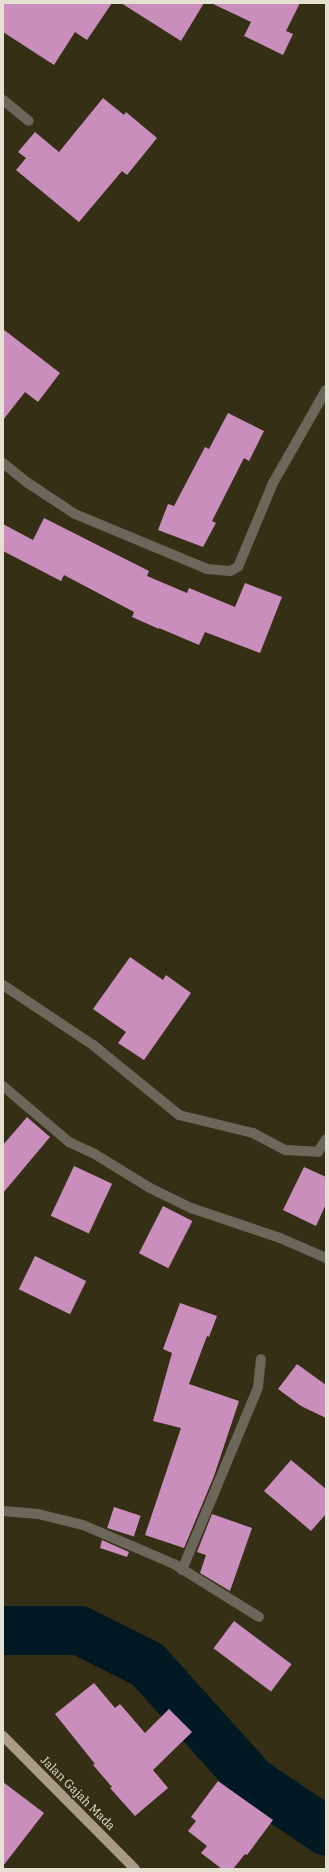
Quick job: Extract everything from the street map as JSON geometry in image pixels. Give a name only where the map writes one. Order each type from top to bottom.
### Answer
[{"type":"main road","name":"Jalan Gajah Mada","points":[[3,1736],[135,1869]]},
{"type":"street","points":[[3,100],[29,121]]},
{"type":"street","points":[[3,463],[28,483],[76,514],[207,569],[230,571],[238,567],[272,483],[326,390]]},
{"type":"street","points":[[3,985],[93,1046],[179,1115],[253,1133],[285,1150],[318,1152],[326,1139]]},
{"type":"street","points":[[3,1086],[69,1142],[93,1153],[150,1188],[191,1208],[280,1238],[326,1258]]},
{"type":"street","points":[[182,1570],[258,1387],[261,1359]]},
{"type":"street","points":[[3,1511],[38,1514],[83,1525],[174,1564],[259,1617]]},
{"type":"building","points":[[3,3],[112,3],[87,40],[75,32],[54,65],[3,32]]},
{"type":"building","points":[[121,3],[204,3],[181,41]]},
{"type":"building","points":[[211,3],[300,3],[286,31],[293,34],[283,55],[244,36],[251,22]]},
{"type":"building","points":[[103,98],[124,115],[126,112],[157,138],[127,175],[122,171],[79,222],[16,170],[26,158],[18,152],[35,132],[59,152]]},
{"type":"building","points":[[3,329],[60,373],[38,402],[25,392],[3,420]]},
{"type":"building","points":[[228,413],[264,431],[249,461],[244,458],[212,521],[216,523],[203,547],[158,530],[168,504],[174,506],[205,447],[209,449]]},
{"type":"building","points":[[44,518],[149,571],[147,576],[187,593],[189,588],[235,607],[245,583],[282,597],[260,653],[205,632],[199,645],[132,617],[134,612],[64,575],[61,581],[3,551],[3,524],[33,540]]},
{"type":"building","points":[[130,957],[163,980],[166,975],[191,993],[144,1060],[118,1043],[126,1032],[93,1009]]},
{"type":"building","points":[[27,1117],[50,1137],[3,1193],[3,1145]]},
{"type":"building","points":[[74,1166],[112,1184],[89,1234],[51,1216]]},
{"type":"building","points":[[304,1167],[326,1177],[326,1204],[316,1226],[283,1210]]},
{"type":"building","points":[[163,1206],[192,1221],[168,1268],[139,1253]]},
{"type":"building","points":[[35,1256],[86,1281],[70,1314],[19,1289]]},
{"type":"building","points":[[180,1303],[217,1316],[209,1337],[207,1336],[189,1384],[239,1401],[214,1476],[184,1548],[145,1535],[181,1428],[153,1421],[172,1353],[163,1349]]},
{"type":"building","points":[[297,1364],[326,1385],[326,1418],[301,1406],[278,1389]]},
{"type":"building","points":[[291,1460],[326,1489],[326,1514],[311,1531],[264,1491]]},
{"type":"building","points":[[114,1507],[141,1516],[134,1537],[107,1528]]},
{"type":"building","points":[[212,1514],[252,1528],[230,1591],[200,1573],[206,1555],[197,1552]]},
{"type":"building","points":[[102,1540],[129,1552],[127,1557],[100,1548]]},
{"type":"building","points":[[234,1621],[292,1664],[271,1691],[214,1648]]},
{"type":"building","points":[[94,1683],[115,1708],[120,1704],[145,1733],[169,1709],[192,1732],[153,1770],[168,1788],[135,1816],[110,1788],[112,1787],[93,1765],[95,1764],[55,1714]]},
{"type":"building","points":[[218,1781],[273,1820],[247,1855],[245,1854],[233,1869],[222,1869],[201,1853],[207,1846],[188,1831],[196,1821],[191,1817]]},
{"type":"building","points":[[3,1782],[44,1813],[3,1866]]},
{"type":"waterway","points":[[3,1630],[79,1630],[147,1664],[252,1781],[326,1831]]}]
